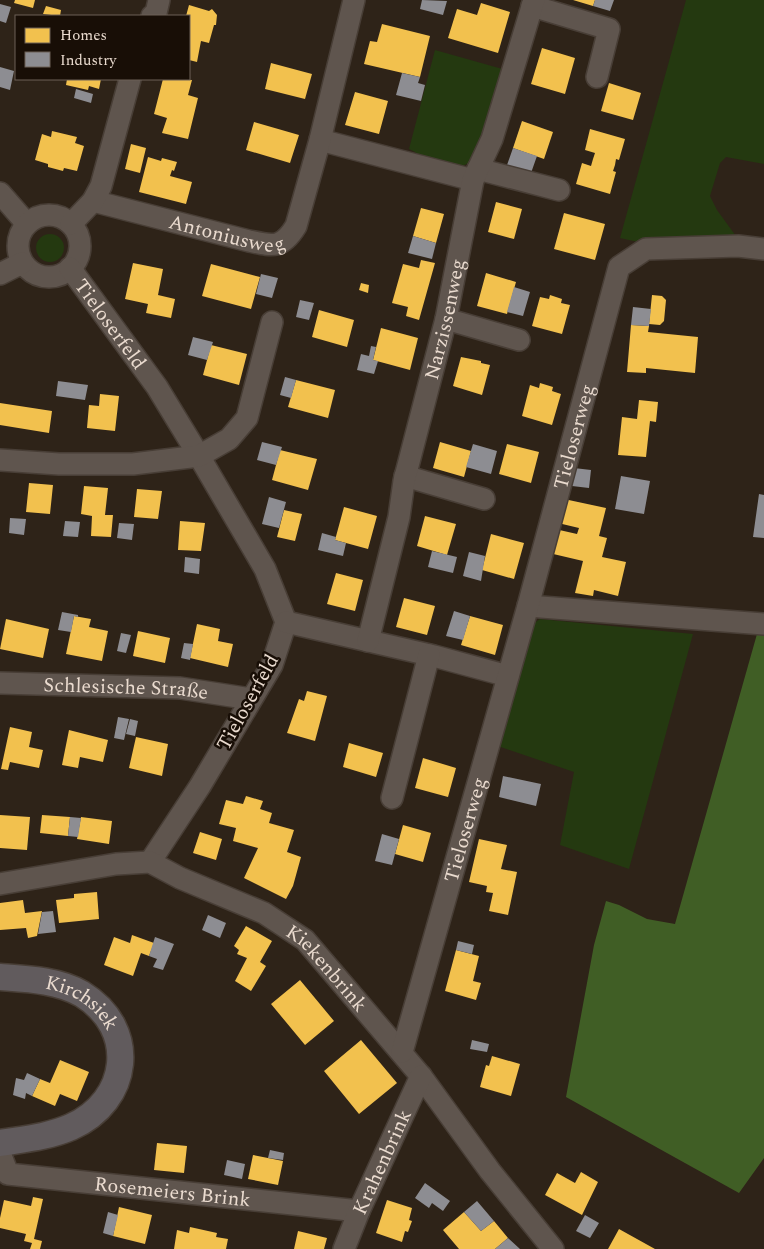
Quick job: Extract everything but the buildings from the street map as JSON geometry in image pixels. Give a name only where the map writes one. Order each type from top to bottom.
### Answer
[{"type":"main road","name":"Kirchsiek","points":[[0,977],[63,985],[80,993],[97,1004],[109,1019],[117,1033],[120,1046],[117,1080],[109,1096],[96,1112],[72,1127],[48,1136],[0,1143]]},
{"type":"street","points":[[153,15],[156,13],[159,0]]},
{"type":"street","name":"Antoniusweg","points":[[93,201],[249,241],[274,245],[290,236],[296,226],[320,140],[354,0]]},
{"type":"street","points":[[533,3],[609,30],[597,77]]},
{"type":"street","name":"Narzissenweg","points":[[368,641],[399,517],[406,476],[446,319],[475,174],[492,139],[533,3]]},
{"type":"street","points":[[0,274],[22,263],[18,253],[18,242],[21,232],[27,224],[35,218],[44,215],[54,215],[63,218],[71,224],[93,201],[101,186],[130,80]]},
{"type":"street","points":[[320,140],[475,174],[559,190]]},
{"type":"street","points":[[0,193],[27,224]]},
{"type":"street","name":"Tieloserfeld","points":[[22,263],[30,271],[40,276],[51,277],[61,274],[70,268],[77,258],[80,247],[78,234],[71,224]]},
{"type":"street","name":"Tieloserweg","points":[[402,1052],[528,606],[619,267],[646,249],[738,246],[764,249]]},
{"type":"street","name":"Tieloserfeld","points":[[70,268],[157,387],[265,569],[286,622],[272,665],[200,786],[150,862]]},
{"type":"street","points":[[446,319],[519,340]]},
{"type":"street","points":[[0,460],[59,464],[133,464],[199,456],[228,439],[247,418],[272,322]]},
{"type":"street","points":[[406,476],[484,499]]},
{"type":"street","points":[[528,606],[764,624]]},
{"type":"street","points":[[286,622],[429,655],[508,676]]},
{"type":"street","points":[[392,798],[429,655]]},
{"type":"street","name":"Schlesische Straße","points":[[0,683],[180,688],[251,699]]},
{"type":"street","points":[[0,884],[116,864],[150,862]]},
{"type":"street","name":"Kiekenbrink","points":[[150,862],[180,878],[264,913],[306,940],[402,1052],[490,1171],[553,1249]]},
{"type":"street","name":"Krahenbrink","points":[[344,1249],[359,1210],[421,1076]]},
{"type":"street","name":"Rosemeiers Brink","points":[[0,1153],[8,1174],[359,1210]]},
{"type":"green space","points":[[686,0],[764,0],[764,164],[726,157],[720,163],[710,196],[717,210],[741,243],[647,244],[620,238]]},
{"type":"green space","points":[[435,50],[506,70],[479,153],[471,162],[460,167],[420,157],[409,149]]},
{"type":"green space","points":[[50,234],[60,238],[64,248],[60,258],[50,262],[40,258],[36,248],[40,238]]},
{"type":"green space","points":[[540,619],[693,634],[629,869],[560,845],[574,772],[495,745],[530,626]]},
{"type":"green space","points":[[757,634],[764,634],[764,1158],[739,1193],[566,1097],[594,945],[606,901],[619,905],[647,919],[675,924]]}]
